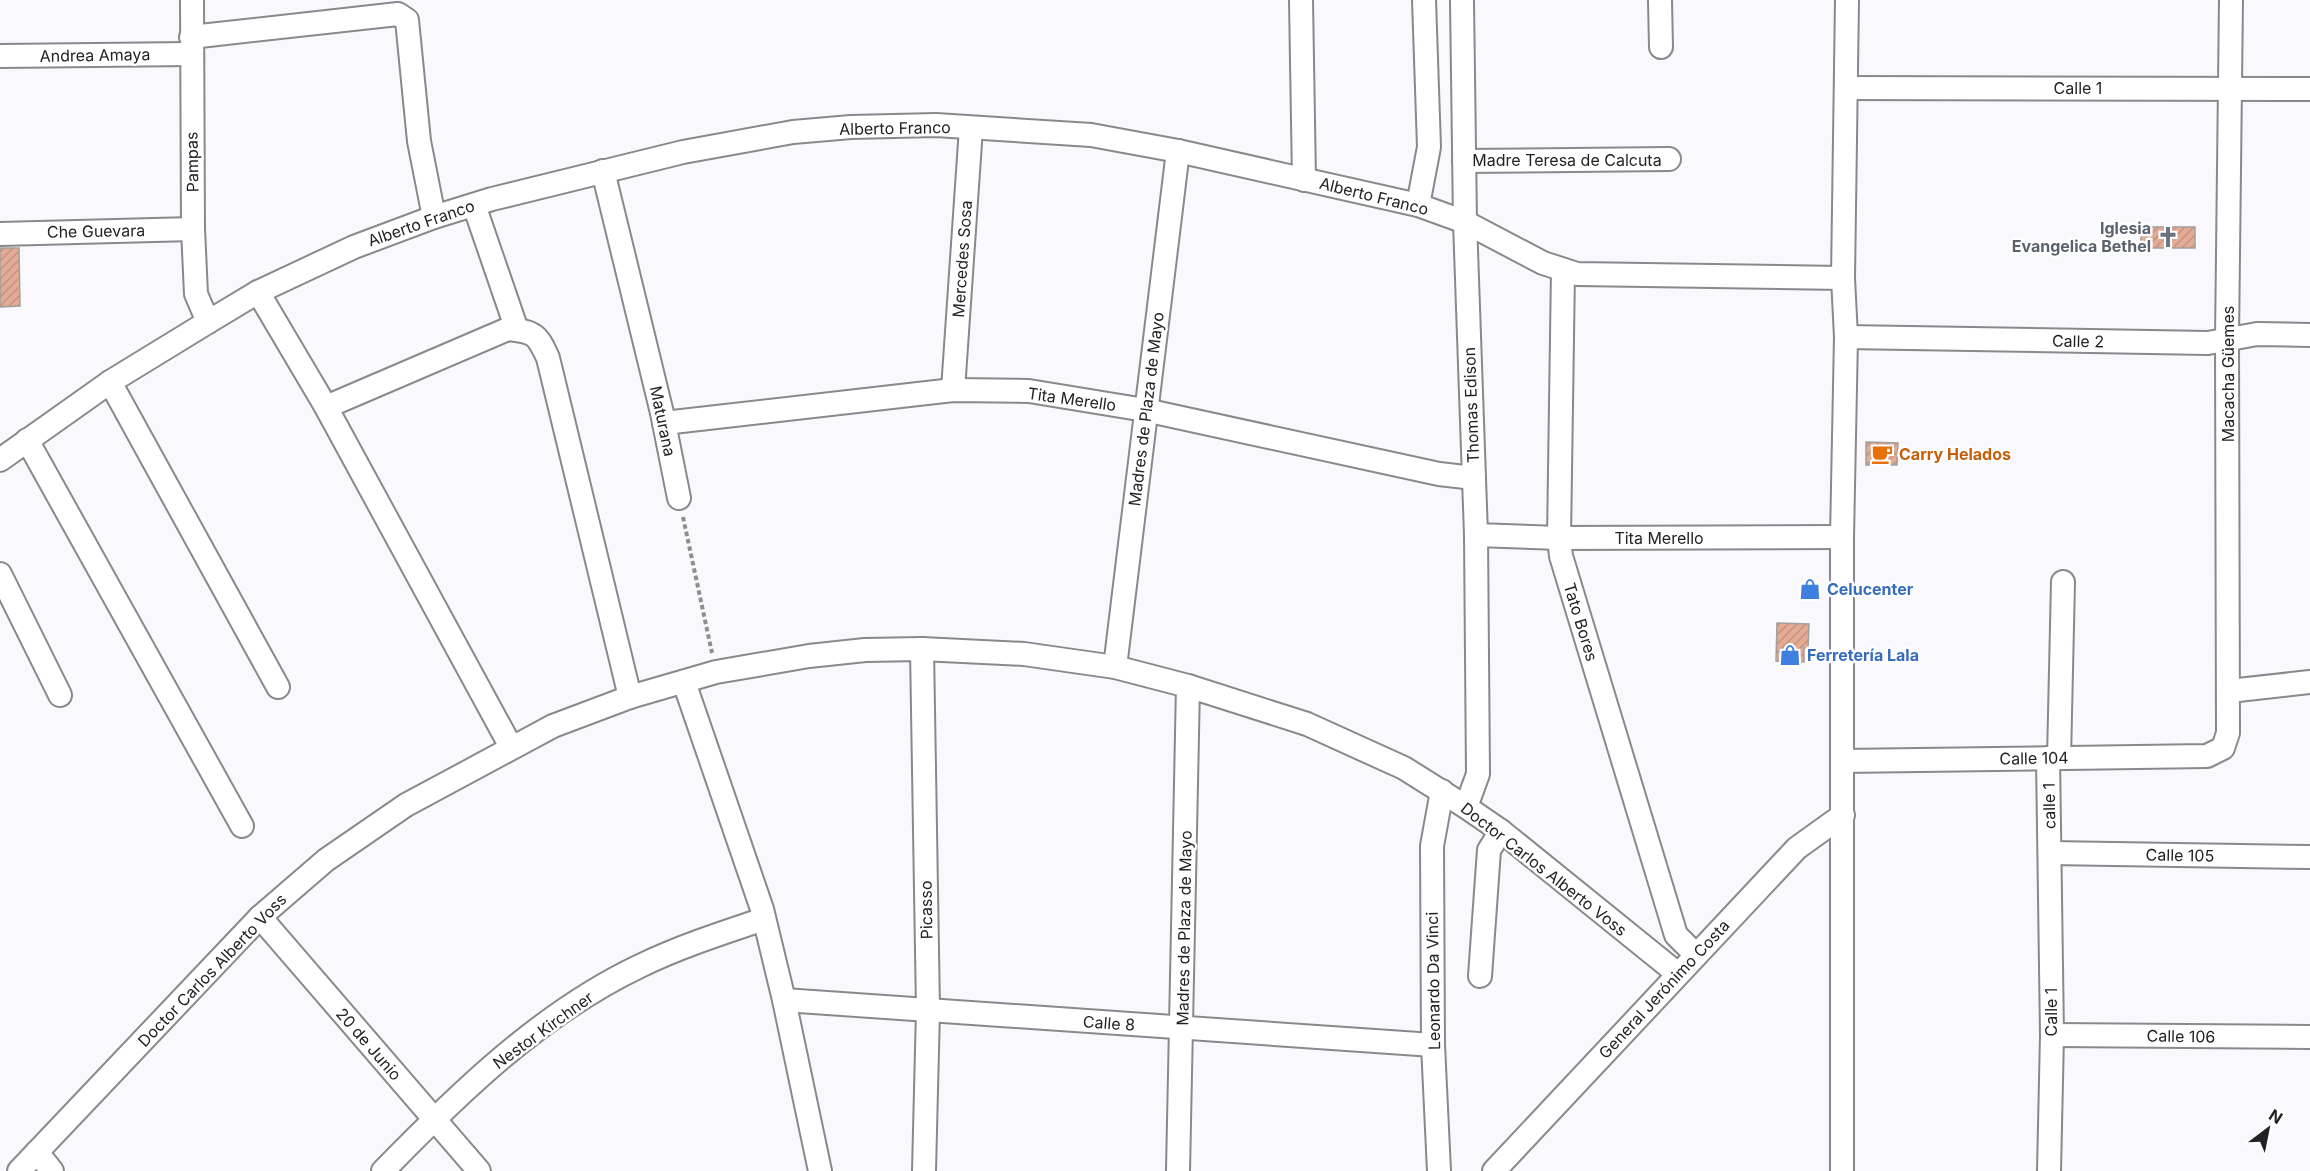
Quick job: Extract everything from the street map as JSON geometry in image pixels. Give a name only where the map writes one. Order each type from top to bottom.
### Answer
[{"type":"street","name":"Pampas","points":[[192,0],[193,229],[196,294],[208,322]]},
{"type":"street","points":[[1301,0],[1304,180]]},
{"type":"street","points":[[1418,206],[1429,147],[1424,0]]},
{"type":"street","name":"Thomas Edison","points":[[1462,0],[1465,222],[1476,534],[1478,774],[1466,807]]},
{"type":"street","points":[[1660,0],[1661,47]]},
{"type":"street","points":[[1842,1171],[1842,537],[1846,337],[1843,278],[1847,0]]},
{"type":"street","name":"Macacha Güemes","points":[[2223,748],[2228,733],[2229,691],[2227,339],[2231,0]]},
{"type":"street","name":"Andrea Amaya","points":[[0,56],[191,46],[398,14],[407,20],[418,141],[434,217]]},
{"type":"street","name":"Calle 1","points":[[1846,88],[2310,89]]},
{"type":"street","name":"Alberto Franco","points":[[0,460],[110,382],[208,322],[258,292],[354,247],[434,217],[603,171],[683,152],[793,132],[851,127],[936,125],[1092,135],[1178,151],[1418,206],[1465,222],[1543,263],[1577,274],[1843,278]]},
{"type":"street","name":"Mercedes Sosa","points":[[953,390],[971,128]]},
{"type":"street","name":"Madres de Plaza de Mayo","points":[[1115,667],[1178,151]]},
{"type":"street","name":"Madre Teresa de Calcuta","points":[[1464,161],[1670,159]]},
{"type":"street","name":"Maturana","points":[[603,171],[664,423],[679,498]]},
{"type":"street","points":[[474,205],[517,330]]},
{"type":"street","name":"Che Guevara","points":[[0,234],[193,229]]},
{"type":"street","name":"Tato Bores","points":[[1563,270],[1558,538],[1561,556],[1676,935],[1682,944],[1696,955]]},
{"type":"street","points":[[258,292],[326,407],[511,747]]},
{"type":"street","points":[[326,407],[508,328],[527,330],[539,338],[548,358],[630,698]]},
{"type":"street","name":"Calle 2","points":[[1846,337],[2208,343],[2257,334],[2310,335]]},
{"type":"street","points":[[110,382],[278,687]]},
{"type":"street","name":"Tita Merello","points":[[664,423],[953,390],[1029,391],[1145,410],[1439,474],[1474,478]]},
{"type":"street","points":[[27,440],[242,826]]},
{"type":"street","name":"Tita Merello","points":[[1476,534],[1558,538],[1842,537]]},
{"type":"street","points":[[0,574],[60,695]]},
{"type":"street","name":"calle 1","points":[[2050,854],[2063,582]]},
{"type":"street","name":"Doctor Carlos Alberto Voss","points":[[19,1171],[260,917],[326,860],[397,811],[553,726],[630,698],[716,672],[809,656],[865,650],[922,649],[1024,654],[1115,667],[1188,686],[1307,724],[1404,768],[1466,807],[1501,831],[1678,974]]},
{"type":"street","name":"Picasso","points":[[922,649],[928,1010],[924,1171]]},
{"type":"street","points":[[684,682],[764,919],[784,1000],[820,1171]]},
{"type":"street","points":[[2229,691],[2310,682]]},
{"type":"street","name":"Madres de Plaza de Mayo","points":[[1178,1171],[1188,686]]},
{"type":"street","name":"Calle 104","points":[[1843,760],[2207,756],[2223,748]]},
{"type":"street","name":"Leonardo Da Vinci","points":[[1439,1171],[1433,1045],[1432,846],[1442,791]]},
{"type":"street","name":"General Jerónimo Costa","points":[[1494,1171],[1797,848],[1843,815]]},
{"type":"street","points":[[1480,976],[1490,850],[1501,831]]},
{"type":"street","name":"Calle 1","points":[[2049,1171],[2052,1035],[2050,854]]},
{"type":"street","name":"Calle 105","points":[[2050,854],[2310,857]]},
{"type":"street","name":"20 de Junio","points":[[260,917],[479,1171]]},
{"type":"street","name":"Nestor Kirchner","points":[[383,1171],[480,1076],[575,1002],[639,966],[691,944],[764,919]]},
{"type":"street","name":"Calle 8","points":[[784,1000],[1433,1045]]},
{"type":"street","name":"Calle 106","points":[[2052,1035],[2310,1037]]},
{"type":"street","points":[[37,1152],[52,1171]]},
{"type":"path","points":[[679,498],[716,672]]},
{"type":"building","name":"Iglesia Evangelica Bethel","points":[[2141,227],[2195,227],[2195,248],[2141,248]]},
{"type":"building","points":[[0,248],[19,248],[20,306],[0,307]]},
{"type":"building","name":"Carry Helados","points":[[1866,442],[1898,443],[1897,465],[1866,465]]},
{"type":"building","points":[[1777,623],[1809,624],[1808,648],[1804,648],[1804,662],[1776,661]]},
{"type":"place","name":"Iglesia Evangelica Bethel","points":[[2168,237]]},
{"type":"place","name":"Carry Helados","points":[[1882,454]]},
{"type":"place","name":"Celucenter","points":[[1810,589]]},
{"type":"place","name":"Ferretería Lala","points":[[1790,655]]}]
